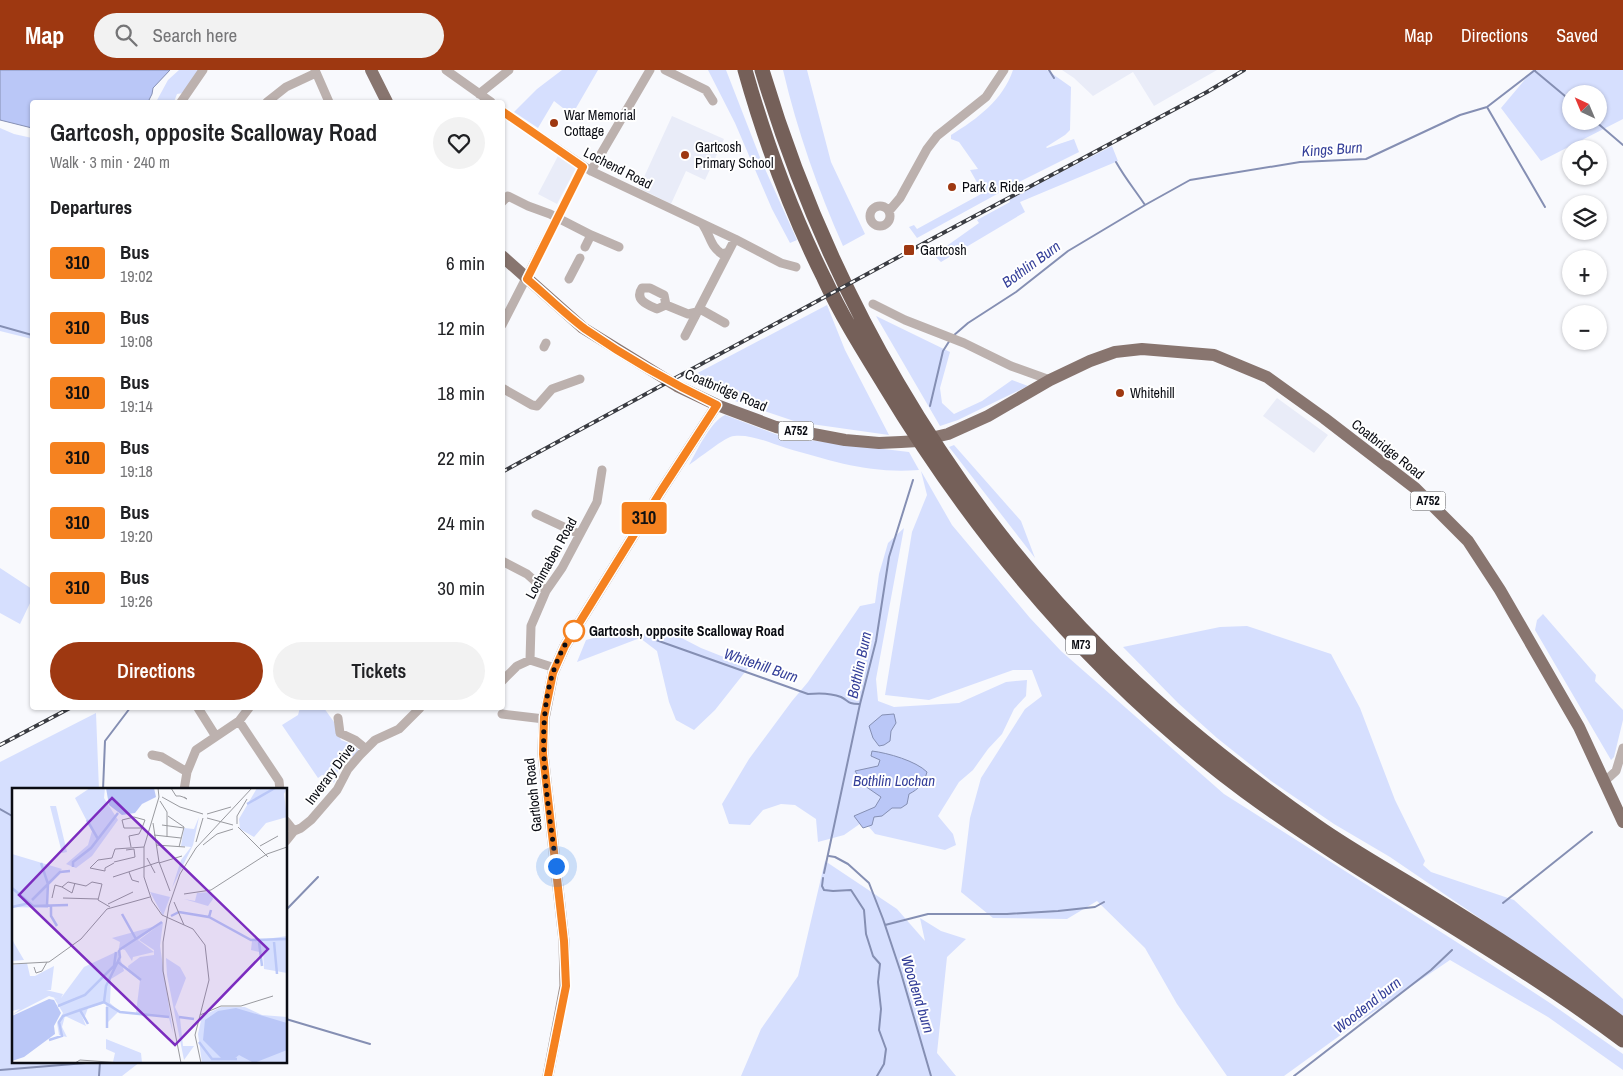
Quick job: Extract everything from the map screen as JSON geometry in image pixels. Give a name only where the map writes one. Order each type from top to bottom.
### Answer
[{"type":"highway","points":[[741,70],[760,122]]},
{"type":"highway","name":"M73","points":[[745,70],[760,122],[789,199],[824,280],[872,364],[937,468],[963,505],[1023,581],[1059,622],[1096,661],[1156,717],[1242,789],[1313,840],[1587,1012],[1623,1040]]},
{"type":"highway","name":"M73","points":[[762,70],[805,197],[839,273],[877,349],[947,462],[978,506],[1032,573],[1105,653],[1185,727],[1274,796],[1321,829],[1476,925],[1623,1024]]},
{"type":"highway","points":[[768,70],[789,151]]},
{"type":"main road","points":[[371,70],[386,100]]},
{"type":"main road","name":"A752","points":[[505,259],[527,279]]},
{"type":"main road","name":"Coatbridge Road","points":[[527,279],[583,328],[677,386],[717,405],[776,427],[845,440],[879,443],[918,441],[948,434],[988,416],[1050,380],[1115,352],[1142,349],[1214,355],[1267,377],[1415,488],[1468,541],[1500,590],[1579,727],[1605,781]]},
{"type":"main road","name":"Gartloch Road","points":[[548,1076],[566,986],[564,941],[543,754],[544,719],[548,691],[555,668],[570,638],[717,405]]},
{"type":"main road","name":"A752","points":[[1605,781],[1623,822]]},
{"type":"street","points":[[182,100],[203,70]]},
{"type":"street","points":[[446,70],[488,100]]},
{"type":"street","points":[[479,94],[509,70]]},
{"type":"street","points":[[505,319],[558,219],[587,169],[650,70]]},
{"type":"street","points":[[665,70],[706,90],[713,101]]},
{"type":"street","points":[[889,211],[900,198],[927,149],[937,136],[986,97],[1004,70]]},
{"type":"street","points":[[270,100],[286,87],[316,71],[328,100]]},
{"type":"street","name":"Lochend Road","points":[[505,113],[587,169],[735,239],[781,263],[796,267]]},
{"type":"street","points":[[505,197],[550,214],[619,247]]},
{"type":"street","points":[[702,224],[708,232],[714,249],[722,254],[728,252]]},
{"type":"street","points":[[585,247],[591,235]]},
{"type":"street","points":[[685,336],[735,239]]},
{"type":"street","points":[[569,279],[580,258]]},
{"type":"street","points":[[873,304],[905,320],[964,343],[1011,366],[1050,380]]},
{"type":"street","points":[[666,305],[688,314],[699,311],[725,324]]},
{"type":"street","points":[[505,390],[537,406],[552,389],[566,381],[580,379]]},
{"type":"street","name":"Lochmaben Road","points":[[530,660],[531,626],[546,591],[562,568],[597,502],[602,470]]},
{"type":"street","points":[[536,514],[579,534]]},
{"type":"street","points":[[505,563],[527,574],[546,591]]},
{"type":"street","points":[[505,678],[517,666],[530,660],[555,668]]},
{"type":"street","points":[[199,710],[215,736]]},
{"type":"street","points":[[184,788],[187,772],[196,750],[238,721],[245,710]]},
{"type":"street","name":"Inverary Drive","points":[[288,838],[294,831],[311,820],[337,790],[348,769],[375,740],[399,729],[418,710]]},
{"type":"street","points":[[502,714],[544,719]]},
{"type":"street","points":[[338,718],[340,733],[355,740],[366,749]]},
{"type":"street","points":[[238,721],[279,781],[280,788]]},
{"type":"street","points":[[1605,781],[1616,771],[1623,748]]},
{"type":"street","points":[[152,755],[162,757],[187,772]]},
{"type":"street","points":[[288,824],[294,831]]},
{"type":"shaded area","points":[[179,70],[200,70],[183,93],[177,94],[175,100],[157,100],[168,80]]},
{"type":"shaded area","points":[[562,70],[598,70],[572,115],[554,101],[538,128],[514,112],[537,89]]},
{"type":"shaded area","points":[[708,70],[726,70],[761,160],[797,240],[790,243],[772,209],[735,123]]},
{"type":"shaded area","points":[[783,70],[807,70],[831,162],[865,234],[843,246],[809,160]]},
{"type":"shaded area","points":[[1013,70],[1047,70],[1071,87],[1070,130],[1046,147],[1074,139],[1079,152],[1019,182],[917,238],[909,227],[914,225],[917,229],[983,193],[970,170],[978,169],[959,142],[951,139],[951,135],[996,100],[1009,81]]},
{"type":"shaded area","points":[[1062,70],[1217,70],[1154,106],[1133,72],[1093,96],[1074,78]]},
{"type":"shaded area","points":[[1533,70],[1623,70],[1623,119],[1608,127],[1608,85],[1562,85],[1562,130],[1602,130],[1582,140],[1562,140],[1562,150],[1541,161],[1501,108]]},
{"type":"shaded area","name":"Gartcosh Primary School","points":[[672,116],[724,139],[705,180],[686,171],[671,204],[639,188]]},
{"type":"shaded area","points":[[0,128],[30,138],[30,338],[0,331]]},
{"type":"shaded area","points":[[1112,146],[1118,161],[1020,202],[1025,212],[941,262],[934,255],[979,223],[977,220],[1010,202],[1009,199]]},
{"type":"shaded area","points":[[558,156],[576,168],[557,204],[538,194]]},
{"type":"shaded area","points":[[827,305],[845,350],[889,435],[797,422],[732,400],[690,377]]},
{"type":"shaded area","points":[[876,316],[950,352],[940,388],[942,403],[954,414],[982,401],[1012,380],[1028,386],[958,420],[940,426]]},
{"type":"shaded area","points":[[1277,398],[1328,435],[1314,453],[1263,416]]},
{"type":"shaded area","points":[[725,415],[783,437],[909,452],[919,470],[884,470],[835,462],[747,436],[730,437],[689,465],[709,430]]},
{"type":"shaded area","points":[[954,445],[1021,521],[1035,558],[949,447]]},
{"type":"shaded area","points":[[921,471],[952,525],[1030,618],[1061,651],[1224,794],[1550,1003],[1623,1054],[1623,1070],[1548,1017],[1450,960],[1360,1021],[1284,1076],[1227,1076],[1177,1004],[1145,948],[1097,901],[1067,919],[993,918],[961,892],[970,818],[981,778],[1025,709],[1042,696],[1032,670],[1013,670],[929,700],[885,695],[912,532],[927,495]]},
{"type":"shaded area","points":[[904,528],[876,679],[878,701],[894,707],[959,703],[1006,682],[1027,680],[1026,696],[1014,709],[1002,734],[973,770],[959,782],[938,816],[953,834],[956,845],[945,850],[875,834],[864,821],[844,835],[818,842],[816,819],[795,805],[781,804],[763,810],[750,825],[729,824],[722,804],[749,759],[808,682],[860,606],[875,603],[879,574],[888,543]]},
{"type":"shaded area","points":[[0,568],[30,588],[30,603],[20,624],[0,613]]},
{"type":"shaded area","points":[[1543,614],[1596,675],[1595,681],[1623,710],[1623,720],[1614,757],[1611,760],[1535,630],[1537,620]]},
{"type":"shaded area","points":[[1247,626],[1331,654],[1360,708],[1395,800],[1425,861],[1423,865],[1431,872],[1514,900],[1623,999],[1623,1016],[1390,857],[1334,824],[1271,781],[1217,738],[1178,703],[1123,647],[1220,627]]},
{"type":"shaded area","points":[[670,632],[701,648],[749,667],[715,710],[694,730],[676,720],[669,702],[657,651],[640,638],[577,662],[586,640],[605,635]]},
{"type":"shaded area","points":[[299,710],[325,710],[334,722],[341,740],[354,745],[359,751],[338,771],[334,783],[328,776],[322,775],[318,778],[282,725],[298,715]]},
{"type":"shaded area","points":[[96,713],[99,788],[12,788],[12,1064],[137,1064],[122,1076],[0,1076],[0,762]]},
{"type":"shaded area","points":[[825,861],[897,909],[925,941],[920,918],[941,931],[966,939],[947,957],[937,1053],[956,1076],[741,1076],[761,1029],[798,976]]},
{"type":"water","points":[[0,70],[170,70],[153,88],[149,100],[30,100],[30,128],[0,120]]},
{"type":"water","points":[[894,714],[896,723],[891,731],[890,741],[879,746],[873,738],[869,726],[882,715]]},
{"type":"water","name":"Bothlin Lochan","points":[[872,751],[901,758],[916,764],[927,772],[921,785],[909,794],[907,804],[901,808],[892,808],[882,816],[874,817],[872,825],[863,828],[854,816],[875,807],[881,797],[865,786],[855,771],[878,766],[880,760],[871,756]]},
{"type":"waterway","name":"Bothlin Burn","points":[[1049,70],[1054,78]]},
{"type":"waterway","name":"Kings Burn","points":[[1145,205],[1190,180],[1300,162],[1366,159],[1460,115],[1487,107],[1535,70]]},
{"type":"waterway","points":[[1535,71],[1562,94]]},
{"type":"waterway","points":[[1487,107],[1545,207]]},
{"type":"waterway","points":[[1606,130],[1623,145]]},
{"type":"waterway","name":"Bothlin Burn","points":[[953,336],[968,323],[1016,292],[1068,251],[1145,205],[1116,162]]},
{"type":"waterway","points":[[0,326],[30,334]]},
{"type":"waterway","name":"Bothlin Burn","points":[[930,406],[943,351],[950,340]]},
{"type":"waterway","name":"Bothlin Burn","points":[[824,873],[860,704],[876,641],[889,557],[913,480]]},
{"type":"waterway","name":"Whitehill Burn","points":[[656,640],[808,694],[833,695],[841,697],[850,703],[859,704]]},
{"type":"waterway","points":[[103,788],[105,741],[128,710]]},
{"type":"waterway","points":[[0,809],[12,816]]},
{"type":"waterway","name":"Woodend burn","points":[[1503,903],[1592,832]]},
{"type":"waterway","name":"Woodend burn","points":[[829,856],[848,864],[869,883],[901,973],[931,1076]]},
{"type":"waterway","points":[[288,908],[318,877]]},
{"type":"waterway","name":"Bothlin Burn","points":[[823,878],[822,886],[824,890],[851,890],[864,910],[866,934],[873,956],[880,964],[878,982],[881,1009],[879,1030],[886,1049],[884,1064],[877,1076]]},
{"type":"waterway","points":[[885,925],[928,914],[1007,914],[1058,911],[1095,907],[1104,902]]},
{"type":"waterway","name":"Woodend burn","points":[[1294,1076],[1431,970],[1452,950]]},
{"type":"waterway","points":[[288,1020],[370,1044]]},
{"type":"waterway","points":[[0,1070],[74,1064]]},
{"type":"waterway","points":[[99,1076],[100,1064]]},
{"type":"railway","points":[[505,470],[1207,92],[1244,70]]},
{"type":"railway","points":[[0,745],[66,710]]},
{"type":"bus line","name":"310","points":[[505,113],[583,167],[527,279],[583,328],[677,386],[717,405],[565,646],[553,673],[548,691],[544,717],[543,754],[564,941],[566,986],[548,1076]]},
{"type":"place","name":"War Memorial Cottage","points":[[554,123]]},
{"type":"place","name":"Gartcosh Primary School","points":[[685,155]]},
{"type":"place","name":"Park & Ride","points":[[952,187]]},
{"type":"place","name":"Gartcosh","points":[[909,250]]},
{"type":"place","name":"Whitehill","points":[[1120,393]]},
{"type":"place","name":"Gartcosh, opposite Scalloway Road","points":[[574,631]]},
{"type":"route","points":[[556,866],[543,754],[544,717],[553,673],[574,631]]}]
